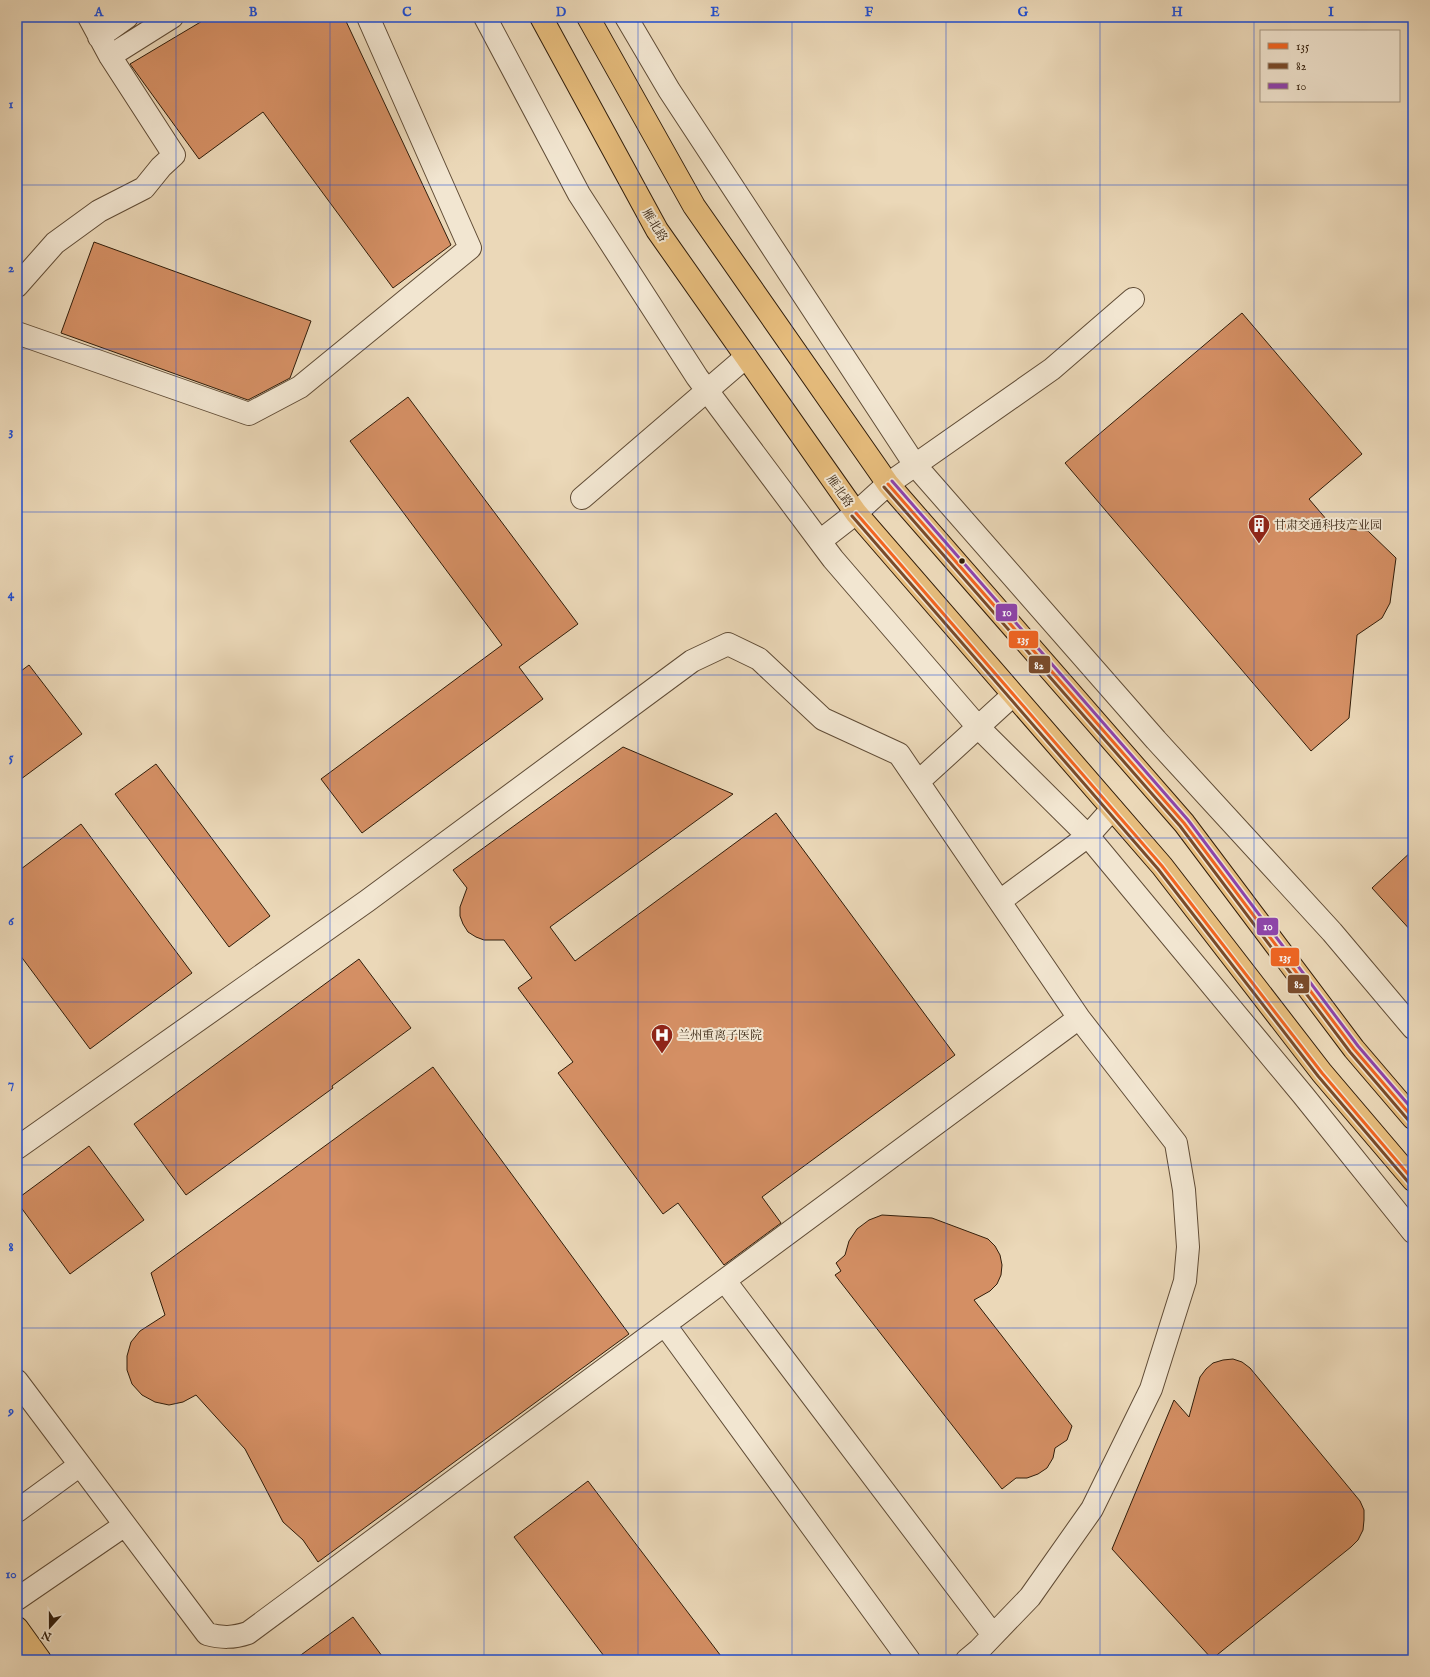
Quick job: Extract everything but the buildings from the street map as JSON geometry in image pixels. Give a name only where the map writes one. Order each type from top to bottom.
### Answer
[{"type":"main road","name":"雁北路","points":[[541,17],[657,230],[856,513],[1162,866],[1322,1073],[1413,1180]]},
{"type":"main road","points":[[588,17],[694,206],[888,484],[1184,823],[1354,1049],[1413,1118]]},
{"type":"main road","points":[[17,1628],[40,1660]]},
{"type":"street","points":[[17,286],[55,243],[99,211],[144,188],[161,167],[174,155],[110,56],[89,17]]},
{"type":"street","points":[[99,37],[127,17]]},
{"type":"street","points":[[110,56],[172,17]]},
{"type":"street","points":[[17,333],[249,414],[300,387],[470,248],[368,17]]},
{"type":"street","points":[[485,17],[579,194],[697,377],[820,541],[978,727],[1088,836],[1303,1094],[1413,1232]]},
{"type":"street","points":[[626,17],[669,90],[915,465],[1156,740],[1332,932],[1413,1028]]},
{"type":"street","points":[[820,541],[856,513],[888,484],[1052,369],[1133,299]]},
{"type":"street","points":[[582,498],[708,392],[746,357]]},
{"type":"street","points":[[17,1148],[367,901],[692,661],[728,644],[759,659],[823,719],[899,754],[1079,1018],[1176,1143],[1185,1197],[1188,1247],[1185,1281],[1150,1389],[1092,1510],[1030,1597],[967,1660]]},
{"type":"street","points":[[918,782],[1013,695]]},
{"type":"street","points":[[1000,901],[1088,836],[1112,809]]},
{"type":"street","points":[[17,1381],[207,1634],[221,1638],[235,1637],[248,1633],[1079,1018]]},
{"type":"street","points":[[725,1281],[993,1635]]},
{"type":"street","points":[[665,1325],[909,1660]]},
{"type":"street","points":[[17,1511],[80,1465]]},
{"type":"street","points":[[17,1599],[125,1525]]},
{"type":"transit line","name":"10","points":[[892,481],[1188,820],[1358,1046],[1413,1110]]},
{"type":"transit line","name":"135","points":[[888,484],[1184,823],[1354,1049],[1413,1118]]},
{"type":"transit line","name":"82","points":[[884,487],[1180,826],[1350,1052],[1409,1121]]},
{"type":"transit line","name":"135","points":[[856,513],[1162,866],[1322,1073],[1413,1180]]},
{"type":"transit line","name":"82","points":[[852,516],[1158,869],[1318,1076],[1409,1183]]},
{"type":"place","name":"甘肃交通科技产业园","points":[[1259,544]]},
{"type":"place","name":"兰州重离子医院","points":[[662,1054]]}]
